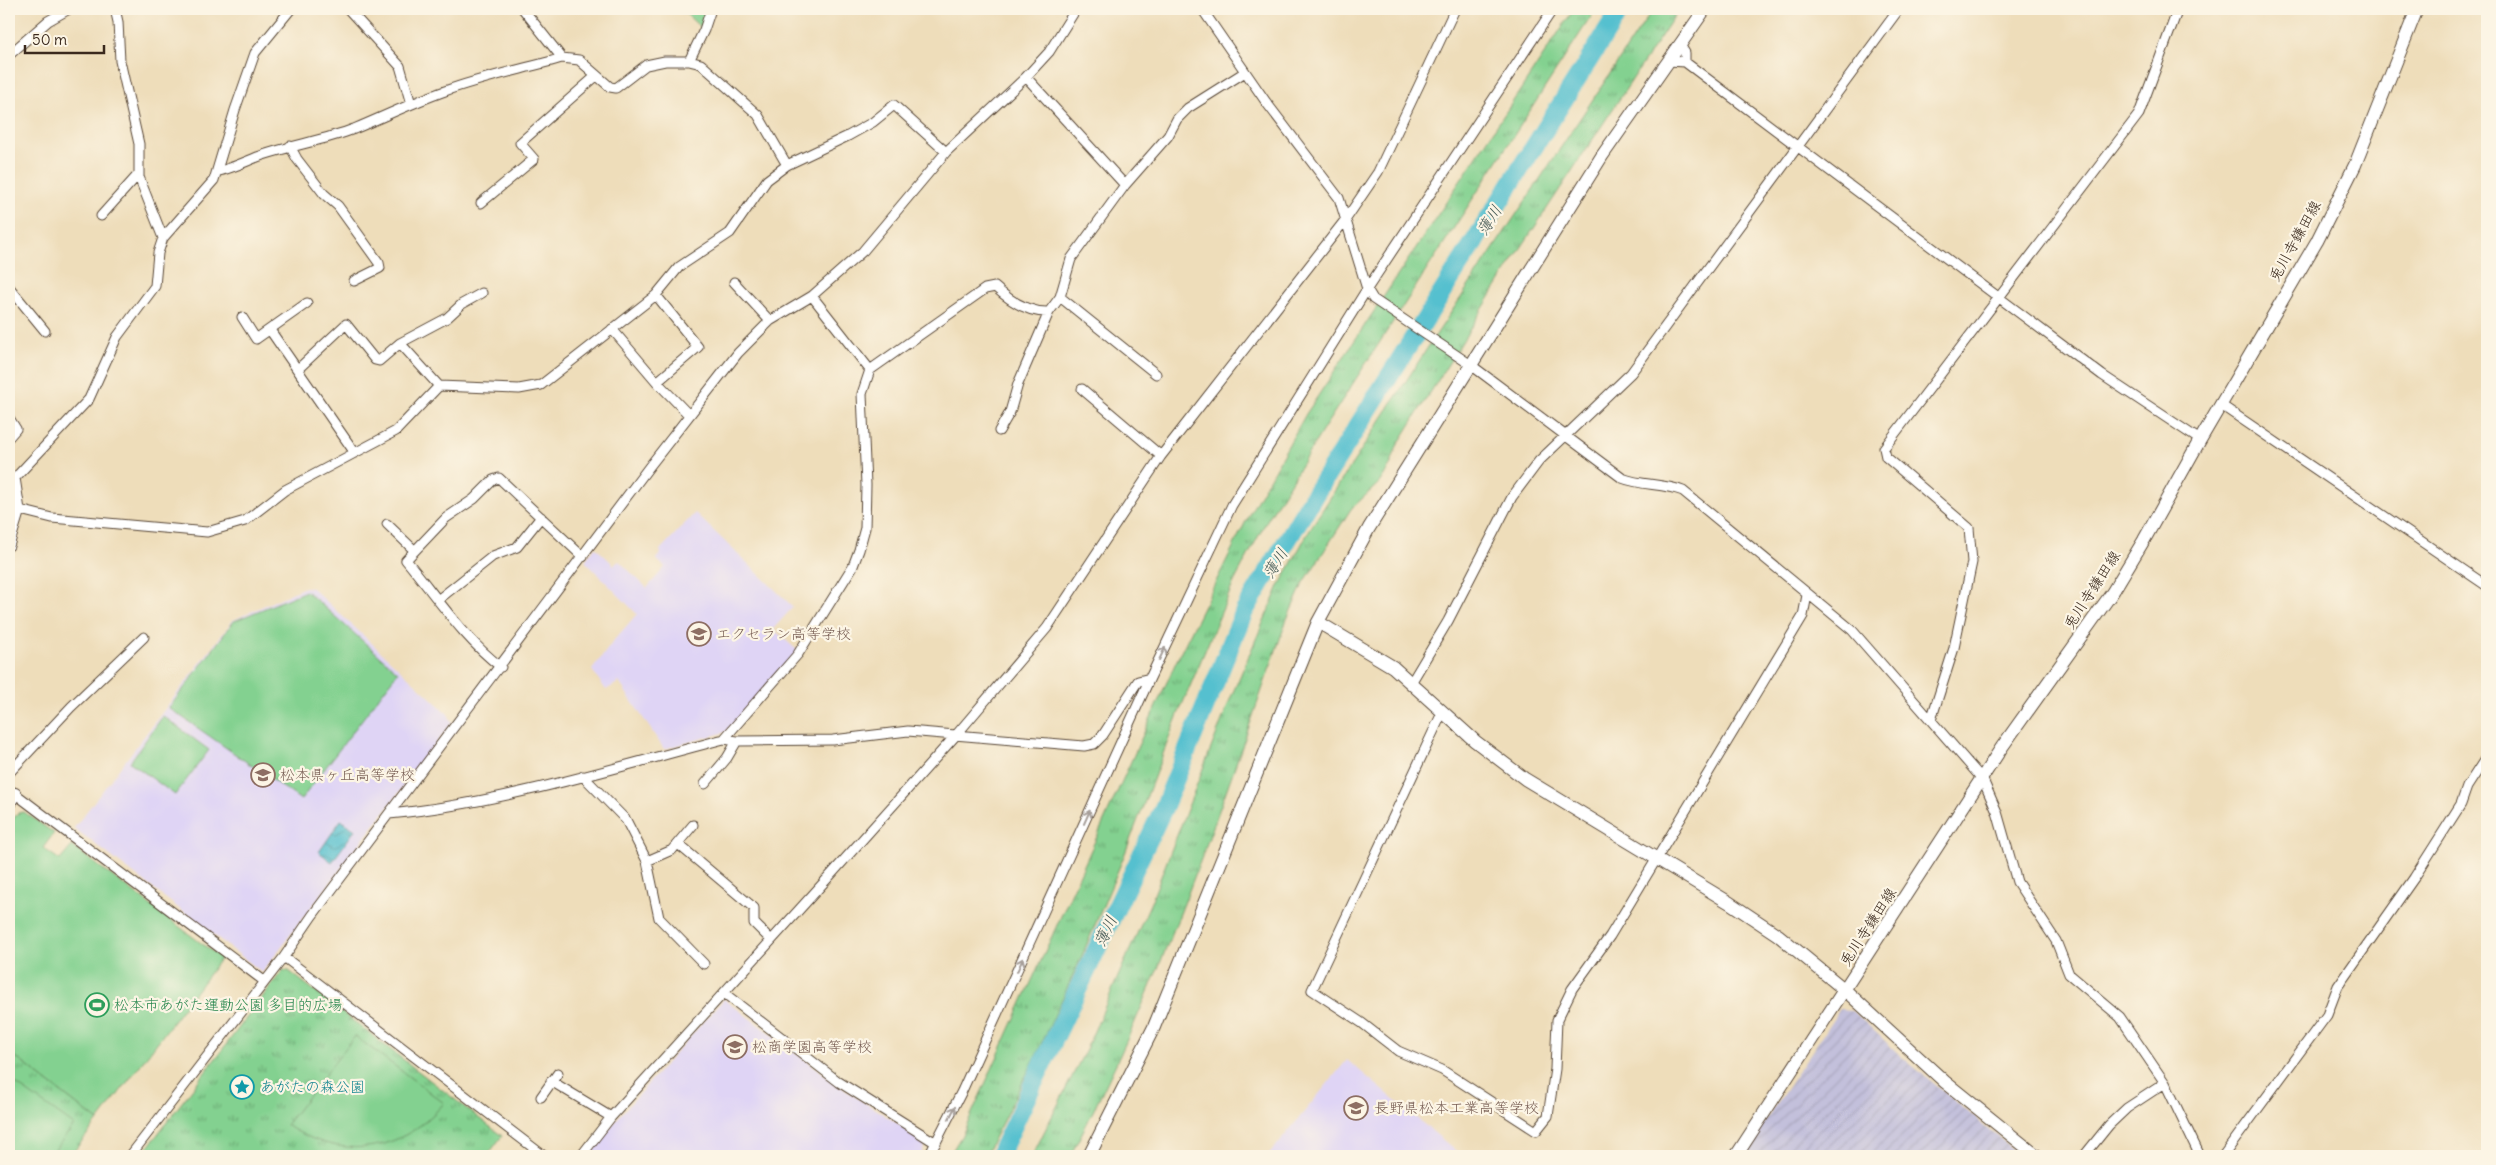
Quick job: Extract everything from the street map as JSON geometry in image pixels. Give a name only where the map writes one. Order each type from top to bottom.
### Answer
[{"type":"street","points":[[9,55],[48,21],[69,9]]},
{"type":"street","points":[[115,9],[118,22],[120,60],[139,144],[139,176],[163,238]]},
{"type":"street","points":[[15,478],[88,399],[117,337],[155,286],[158,254],[163,238],[214,180],[235,110],[255,53],[291,9]]},
{"type":"street","points":[[348,9],[400,66],[411,104]]},
{"type":"street","points":[[523,9],[562,58]]},
{"type":"street","points":[[689,61],[704,30],[711,9]]},
{"type":"street","points":[[130,1156],[284,957],[500,666],[738,353],[770,321],[812,296],[863,251],[946,152],[1026,77],[1049,52],[1076,9]]},
{"type":"street","points":[[1202,9],[1287,130],[1332,186],[1339,198],[1367,289],[1374,299],[1466,362],[1622,478],[1635,483],[1670,486],[1683,491],[1807,595],[1852,630],[1931,720],[1983,780],[1997,812],[2017,882],[2056,941],[2070,974],[2120,1017],[2164,1083],[2200,1156]]},
{"type":"street","points":[[581,1156],[611,1117],[957,734],[1046,628],[1127,503],[1161,456],[1346,219],[1378,172],[1455,9]]},
{"type":"street","points":[[930,1156],[976,1061],[1150,678],[1232,505],[1367,289],[1553,9]]},
{"type":"street","points":[[1089,1156],[1154,1027],[1318,622],[1368,528],[1466,362],[1602,156],[1705,9]]},
{"type":"street","points":[[1411,683],[1448,621],[1512,497],[1539,461],[1631,374],[1796,147],[1900,9]]},
{"type":"street","points":[[1931,720],[1954,648],[1972,562],[1969,528],[1886,457],[1884,448],[2139,114],[2178,9]]},
{"type":"street","name":"兎川寺鎌田線","points":[[1736,1156],[1846,991],[2025,714],[2112,593],[2316,241],[2355,165],[2417,9]]},
{"type":"street","points":[[1680,45],[1685,53],[1685,62]]},
{"type":"street","points":[[217,171],[223,172],[236,164],[290,146],[354,129],[447,90],[562,58],[579,60],[610,87],[616,88],[646,65],[665,61],[689,61],[702,64],[758,115],[788,165]]},
{"type":"street","points":[[1669,60],[1685,62],[2102,375],[2200,440]]},
{"type":"street","points":[[999,430],[1010,412],[1018,384],[1049,312],[1060,297],[1071,259],[1125,185],[1168,136],[1177,119],[1188,108],[1245,72]]},
{"type":"street","points":[[481,202],[534,159],[520,143],[596,76]]},
{"type":"street","points":[[1026,77],[1125,185]]},
{"type":"street","points":[[20,510],[52,518],[207,532],[245,521],[285,490],[400,428],[434,389],[439,386],[519,389],[541,385],[656,295],[679,267],[730,233],[767,180],[788,165],[873,122],[894,105],[946,152]]},
{"type":"street","points":[[290,146],[297,159],[324,194],[338,206],[379,263],[380,268],[354,281]]},
{"type":"street","points":[[101,216],[139,176]]},
{"type":"street","points":[[734,282],[770,321]]},
{"type":"street","points":[[9,287],[45,331]]},
{"type":"street","points":[[724,739],[798,654],[853,566],[859,550],[865,519],[862,394],[870,370],[985,289],[995,287],[1023,306],[1040,313],[1049,312]]},
{"type":"street","points":[[298,369],[346,324],[376,360],[379,361],[400,343],[447,318],[462,304],[482,293]]},
{"type":"street","points":[[656,295],[698,347],[657,382]]},
{"type":"street","points":[[812,296],[870,370]]},
{"type":"street","points":[[1060,297],[1156,374]]},
{"type":"street","points":[[242,316],[256,339],[307,303]]},
{"type":"street","points":[[612,329],[657,382],[689,415]]},
{"type":"street","points":[[270,330],[355,453]]},
{"type":"street","points":[[400,343],[439,386]]},
{"type":"street","points":[[1082,390],[1161,456]]},
{"type":"street","points":[[2221,405],[2487,586]]},
{"type":"street","points":[[9,418],[16,429],[9,436]]},
{"type":"street","points":[[9,469],[15,478],[20,510],[9,546]]},
{"type":"street","points":[[500,666],[480,651],[464,634],[440,600],[406,560],[446,518],[474,499],[496,478],[502,480],[583,558]]},
{"type":"street","points":[[440,600],[493,556],[517,547],[541,517]]},
{"type":"street","points":[[387,524],[414,550]]},
{"type":"street","points":[[1442,713],[1312,990],[1362,1023],[1398,1051],[1442,1070],[1536,1131],[1548,1116],[1553,1090],[1558,1020],[1572,989],[1610,936],[1803,616],[1807,595]]},
{"type":"street","points":[[1318,622],[1373,654],[1411,683],[1442,713],[1481,746],[1525,779],[1656,858],[1778,935],[1846,991],[1916,1057],[2037,1156]]},
{"type":"street","points":[[9,773],[70,707],[144,637]]},
{"type":"street","points":[[389,814],[429,810],[539,789],[724,739],[737,741],[833,740],[908,731],[1084,746],[1094,744],[1103,736],[1138,681],[1150,678]]},
{"type":"street","points":[[705,784],[727,758],[737,741]]},
{"type":"street","points":[[2223,1156],[2326,1016],[2338,986],[2414,878],[2461,804],[2466,787],[2487,756]]},
{"type":"street","points":[[583,776],[626,820],[647,860],[659,918],[704,964]]},
{"type":"street","points":[[11,795],[264,981]]},
{"type":"street","points":[[647,860],[672,850],[692,825]]},
{"type":"street","points":[[678,844],[754,908],[754,923],[771,940]]},
{"type":"street","points":[[284,957],[544,1156]]},
{"type":"street","points":[[724,993],[840,1082],[936,1144]]},
{"type":"street","points":[[541,1097],[558,1073]]},
{"type":"street","points":[[552,1081],[611,1117]]},
{"type":"street","points":[[2084,1156],[2109,1125],[2127,1108],[2164,1083]]},
{"type":"shaded area","name":"エクセラン高等学校","points":[[695,513],[793,607],[773,629],[798,651],[726,732],[664,749],[619,682],[606,690],[592,670],[637,614],[585,561],[595,547],[614,565],[619,561],[647,588],[665,567],[656,559],[661,554],[660,550]]},
{"type":"shaded area","name":"松本県ヶ丘高等学校","points":[[305,587],[312,588],[448,714],[452,723],[262,972],[74,828],[233,620]]},
{"type":"shaded area","name":"松商学園高等学校","points":[[724,999],[851,1094],[916,1135],[926,1144],[920,1156],[589,1156],[622,1113]]},
{"type":"shaded area","points":[[1840,1009],[1852,1010],[1902,1057],[2021,1156],[1742,1156]]},
{"type":"shaded area","name":"長野県松本工業高等学校","points":[[1347,1060],[1462,1156],[1268,1156]]},
{"type":"green space","points":[[681,9],[707,9],[701,27],[700,27]]},
{"type":"green space","points":[[1574,9],[1596,9],[1326,425],[1266,522],[1234,582],[1177,717],[1124,856],[1082,956],[1034,1060],[985,1156],[949,1156],[962,1135],[1176,662],[1251,511],[1306,414]]},
{"type":"green space","points":[[1653,9],[1679,9],[1515,257],[1397,446],[1390,466],[1379,483],[1351,509],[1303,584],[1287,619],[1189,892],[1162,959],[1103,1092],[1070,1156],[1032,1156],[1087,1047],[1151,902],[1231,697],[1279,586],[1310,529],[1430,344]]},
{"type":"green space","points":[[306,591],[398,672],[301,800],[169,708],[234,621]]},
{"type":"green space","points":[[163,716],[209,750],[175,795],[130,762]]},
{"type":"green space","name":"松本市あがた運動公園 多目的広場","points":[[24,812],[54,833],[43,848],[60,860],[72,846],[221,958],[98,1121],[9,1052],[9,824],[18,813]]},
{"type":"green space","points":[[283,970],[289,971],[502,1136],[487,1156],[141,1156]]},
{"type":"green space","points":[[355,1036],[444,1103],[427,1120],[409,1133],[390,1142],[370,1147],[349,1147],[329,1144],[307,1136],[286,1125]]},
{"type":"green space","points":[[9,1052],[98,1121],[70,1156],[9,1156]]},
{"type":"green space","points":[[9,1079],[74,1125],[50,1156],[9,1156]]},
{"type":"water","points":[[341,820],[355,830],[332,862],[319,852]]},
{"type":"waterway","name":"薄川","points":[[999,1156],[1164,807],[1244,612],[1315,494],[1621,9]]},
{"type":"place","name":"エクセラン高等学校","points":[[699,634]]},
{"type":"place","name":"松本県ヶ丘高等学校","points":[[263,775]]},
{"type":"place","name":"松本市あがた運動公園 多目的広場","points":[[97,1005]]},
{"type":"place","name":"松商学園高等学校","points":[[735,1047]]},
{"type":"place","name":"あがたの森公園","points":[[242,1087]]},
{"type":"place","name":"長野県松本工業高等学校","points":[[1356,1108]]}]
